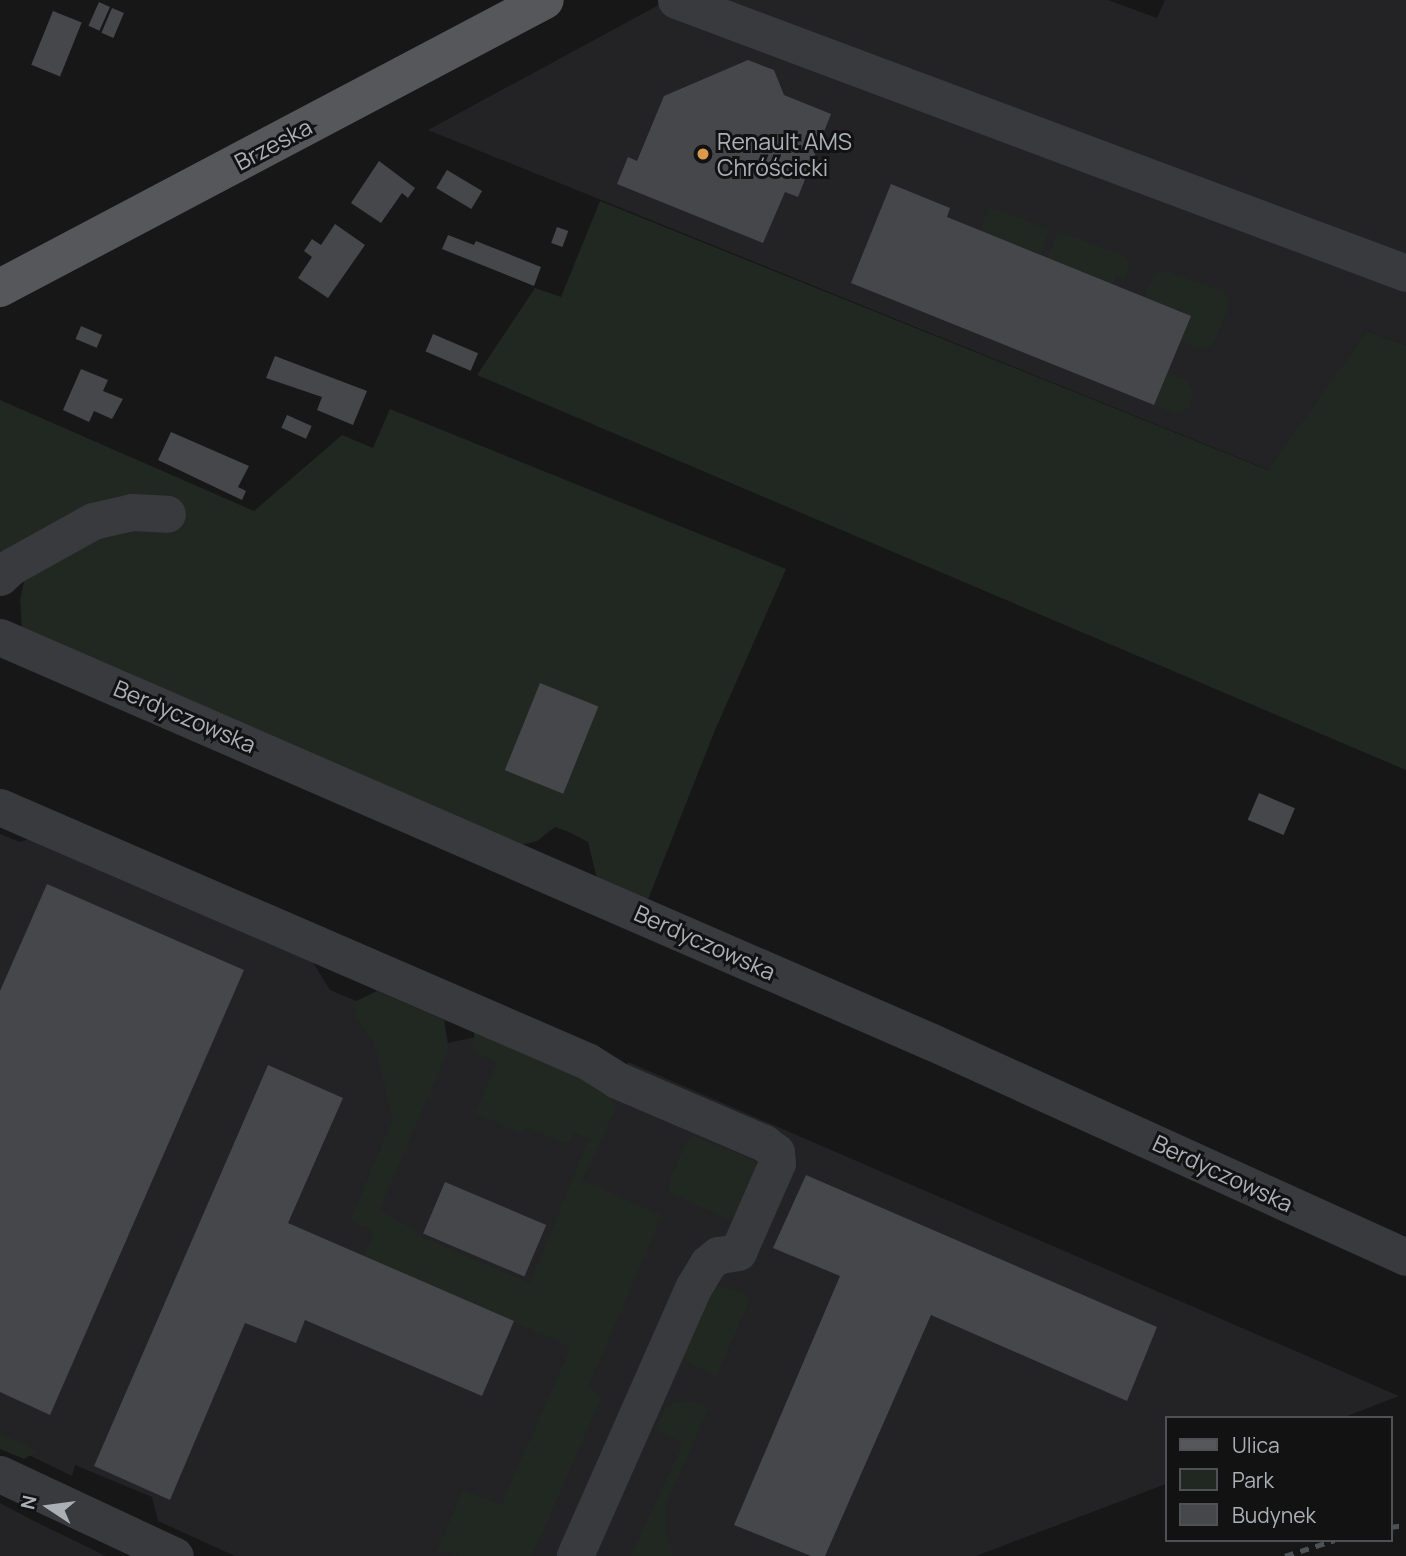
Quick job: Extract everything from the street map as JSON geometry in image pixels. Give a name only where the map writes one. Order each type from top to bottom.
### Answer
[{"type":"main road","name":"Brzeska","points":[[0,288],[545,0]]},
{"type":"street","points":[[676,0],[1406,273]]},
{"type":"street","points":[[0,577],[12,566],[93,522],[132,512],[167,514]]},
{"type":"street","name":"Berdyczowska","points":[[0,637],[932,1042],[1406,1257]]},
{"type":"street","points":[[0,807],[587,1061],[617,1080],[764,1143],[776,1152],[777,1163],[738,1252],[718,1255],[708,1263],[693,1289],[575,1556]]},
{"type":"street","points":[[0,1474],[175,1556]]},
{"type":"shaded area","points":[[668,0],[1108,0],[1157,18],[1165,0],[1406,0],[1406,345],[1367,331],[1269,470],[428,130]]},
{"type":"shaded area","points":[[0,834],[20,842],[35,837],[311,959],[330,990],[344,996],[357,1001],[377,991],[444,1020],[448,1043],[475,1037],[607,1094],[628,1062],[1399,1396],[1347,1416],[1164,1416],[1164,1485],[976,1556],[235,1556],[158,1521],[152,1497],[75,1465],[72,1476],[0,1441]]},
{"type":"shaded area","points":[[0,1503],[36,1522],[106,1556],[0,1556]]},
{"type":"green space","points":[[600,201],[1268,470],[1367,331],[1406,345],[1406,770],[477,375],[535,288],[561,297]]},
{"type":"green space","points":[[989,207],[1050,229],[1041,254],[980,231]]},
{"type":"green space","points":[[1058,231],[1124,256],[1130,267],[1125,278],[1116,275],[1113,285],[1047,258]]},
{"type":"green space","points":[[1165,270],[1225,292],[1230,305],[1213,345],[1201,350],[1180,341],[1144,297],[1153,276]]},
{"type":"green space","points":[[1167,373],[1188,381],[1193,392],[1188,409],[1175,414],[1154,405]]},
{"type":"green space","points":[[0,400],[254,511],[342,435],[373,448],[390,409],[786,569],[715,730],[647,902],[597,879],[588,842],[569,832],[555,827],[537,841],[517,846],[22,630],[20,600],[24,582],[0,551]]},
{"type":"green space","points":[[377,991],[444,1020],[448,1051],[379,1210],[417,1231],[416,1235],[530,1283],[589,1139],[574,1132],[568,1144],[525,1127],[522,1134],[475,1113],[497,1063],[474,1052],[474,1030],[601,1085],[609,1092],[616,1109],[582,1180],[674,1221],[661,1218],[588,1388],[602,1396],[532,1556],[458,1556],[447,1551],[436,1553],[463,1490],[501,1505],[571,1347],[364,1256],[374,1231],[350,1221],[393,1119],[374,1042],[356,1017],[354,1006],[357,1001]]},
{"type":"green space","points":[[694,1136],[753,1160],[758,1166],[736,1217],[726,1218],[670,1193],[668,1184],[685,1144]]},
{"type":"green space","points":[[718,1286],[745,1293],[749,1302],[717,1376],[686,1362],[683,1355],[709,1289]]},
{"type":"green space","points":[[687,1400],[709,1408],[666,1504],[666,1533],[673,1556],[631,1556],[683,1443],[654,1429],[665,1409],[673,1403]]},
{"type":"green space","points":[[0,1433],[36,1450],[35,1453],[24,1459],[0,1449]]},
{"type":"building","points":[[99,2],[110,7],[99,31],[88,26]]},
{"type":"building","points":[[112,8],[124,13],[113,38],[101,33]]},
{"type":"building","points":[[53,11],[82,23],[60,76],[31,65]]},
{"type":"building","name":"Renault AMS Chróścicki","points":[[748,60],[774,70],[784,95],[831,114],[798,197],[785,192],[763,243],[617,184],[628,157],[637,161],[664,96]]},
{"type":"building","points":[[379,161],[415,188],[408,198],[402,193],[381,223],[351,203]]},
{"type":"building","points":[[447,170],[482,191],[471,209],[436,188]]},
{"type":"building","points":[[891,184],[950,208],[947,217],[1191,316],[1154,405],[851,283]]},
{"type":"building","points":[[335,224],[365,245],[328,298],[298,278],[312,257],[304,251],[312,239],[321,245]]},
{"type":"building","points":[[557,227],[568,231],[562,247],[551,243]]},
{"type":"building","points":[[448,235],[474,245],[476,241],[541,267],[534,286],[442,249]]},
{"type":"building","points":[[81,326],[102,335],[97,348],[76,339]]},
{"type":"building","points":[[433,334],[478,353],[471,371],[426,351]]},
{"type":"building","points":[[275,356],[367,391],[353,425],[317,410],[322,397],[266,378]]},
{"type":"building","points":[[81,369],[108,380],[103,391],[123,399],[112,419],[94,411],[89,422],[63,410]]},
{"type":"building","points":[[287,415],[312,426],[306,439],[281,428]]},
{"type":"building","points":[[171,432],[249,466],[238,487],[246,491],[242,500],[158,460]]},
{"type":"building","points":[[540,683],[598,707],[563,794],[505,770]]},
{"type":"building","points":[[1259,793],[1295,808],[1284,835],[1248,820]]},
{"type":"building","points":[[47,884],[244,970],[50,1415],[0,1392],[0,991]]},
{"type":"building","points":[[268,1065],[343,1098],[288,1223],[514,1321],[482,1396],[305,1320],[296,1343],[245,1323],[170,1500],[94,1466]]},
{"type":"building","points":[[806,1175],[1157,1327],[1127,1401],[931,1315],[825,1556],[811,1556],[734,1525],[840,1276],[773,1248]]},
{"type":"building","points":[[445,1182],[546,1225],[524,1277],[423,1234]]},
{"type":"railway","points":[[1392,1527],[1406,1525]]},
{"type":"railway","points":[[1285,1556],[1329,1542]]},
{"type":"place","name":"Renault AMS Chróścicki","points":[[703,154]]}]
